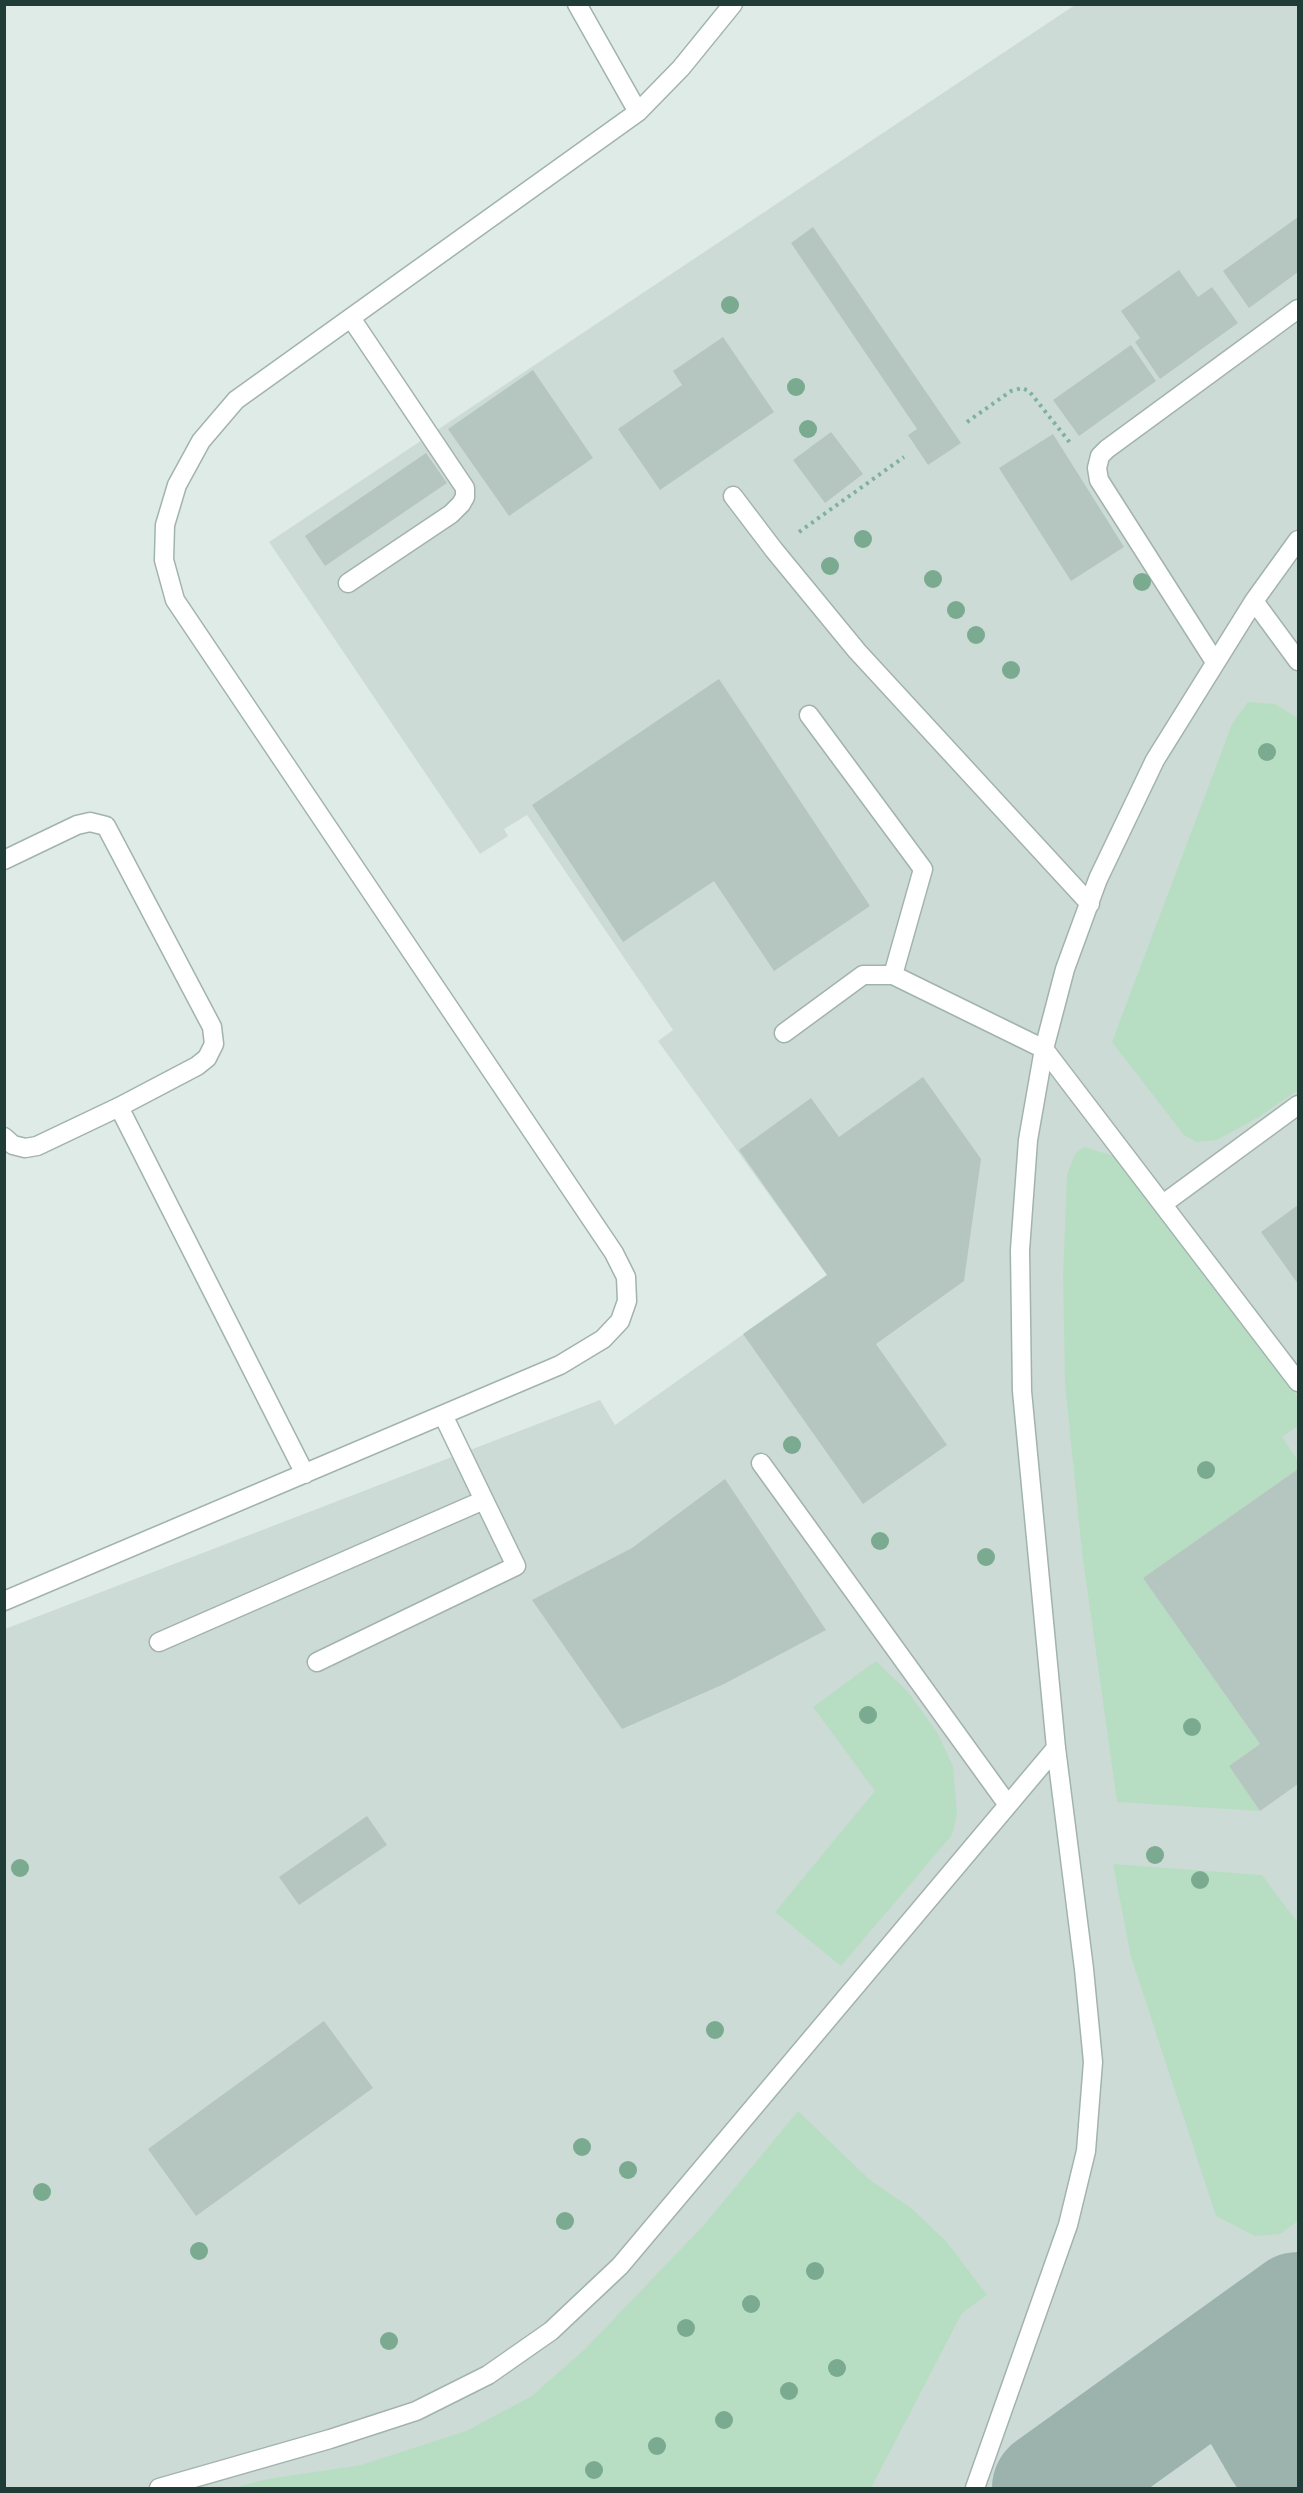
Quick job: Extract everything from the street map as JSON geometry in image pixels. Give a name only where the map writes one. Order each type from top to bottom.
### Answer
[{"type":"lane","points":[[577,4],[638,112]]},
{"type":"lane","points":[[4,1601],[560,1365],[603,1339],[620,1321],[627,1301],[626,1277],[601,1234],[175,600],[164,560],[165,525],[177,485],[201,441],[236,400],[638,112],[681,68],[733,4]]},
{"type":"lane","points":[[1215,662],[1099,480],[1097,468],[1100,456],[1107,449],[1299,309]]},
{"type":"lane","points":[[348,584],[451,514],[465,496],[465,488],[351,318]]},
{"type":"lane","points":[[733,496],[857,651],[1090,904]]},
{"type":"lane","points":[[975,2488],[1068,2225],[1086,2151],[1093,2062],[1084,1969],[1056,1748],[1022,1391],[1020,1261],[1028,1140],[1044,1049],[1065,969],[1098,879],[1155,760],[1254,602],[1299,540]]},
{"type":"lane","points":[[1254,602],[1299,661]]},
{"type":"lane","points":[[809,715],[923,869],[893,975]]},
{"type":"lane","points":[[4,860],[77,825],[90,822],[106,826],[212,1027],[214,1044],[207,1058],[197,1066],[37,1146],[26,1148],[4,1137]]},
{"type":"lane","points":[[784,1033],[863,975],[893,975],[1044,1049],[1299,1382]]},
{"type":"lane","points":[[1163,1204],[1299,1105]]},
{"type":"lane","points":[[119,1107],[305,1474]]},
{"type":"lane","points":[[317,1662],[516,1566],[443,1415]]},
{"type":"lane","points":[[761,1463],[1008,1805]]},
{"type":"lane","points":[[159,1642],[484,1500]]},
{"type":"lane","points":[[159,2488],[330,2439],[416,2411],[488,2374],[551,2331],[620,2266],[1056,1748]]},
{"type":"path","points":[[967,422],[1011,391],[1022,388],[1029,391],[1077,452],[1097,468]]},
{"type":"path","points":[[774,550],[904,458]]},
{"type":"shaded area","points":[[1075,5],[1298,5],[1298,2488],[5,2488],[5,1629],[600,1400],[615,1425],[827,1275],[658,1041],[673,1030],[527,815],[504,829],[508,836],[480,854],[269,542]]},
{"type":"green space","points":[[1248,702],[1275,704],[1298,718],[1298,1090],[1259,1117],[1217,1140],[1196,1142],[1184,1135],[1112,1042],[1232,724]]},
{"type":"green space","points":[[1084,1147],[1114,1156],[1128,1172],[1298,1397],[1298,1426],[1282,1437],[1298,1461],[1298,1469],[1143,1578],[1260,1744],[1229,1766],[1260,1811],[1117,1802],[1082,1552],[1065,1384],[1063,1274],[1067,1174],[1075,1154]]},
{"type":"green space","points":[[876,1661],[908,1692],[937,1732],[953,1766],[957,1814],[952,1835],[841,1966],[775,1912],[875,1791],[813,1707]]},
{"type":"green space","points":[[1113,1864],[1262,1875],[1298,1923],[1298,2221],[1280,2234],[1255,2236],[1216,2216],[1131,1957]]},
{"type":"green space","points":[[798,2111],[870,2180],[911,2208],[946,2241],[987,2295],[962,2313],[871,2488],[233,2488],[267,2479],[361,2465],[466,2431],[532,2396],[585,2349],[704,2225]]},
{"type":"building","points":[[1298,217],[1298,272],[1249,308],[1223,271]]},
{"type":"building","points":[[813,227],[961,443],[928,465],[908,435],[917,429],[791,243]]},
{"type":"building","points":[[1179,270],[1198,297],[1212,287],[1238,323],[1160,379],[1135,342],[1140,338],[1121,311]]},
{"type":"building","points":[[723,337],[774,412],[660,490],[618,429],[682,385],[673,371]]},
{"type":"building","points":[[1131,345],[1156,381],[1079,436],[1053,400]]},
{"type":"building","points":[[533,370],[593,458],[509,516],[448,429]]},
{"type":"building","points":[[831,432],[863,474],[825,503],[793,460]]},
{"type":"building","points":[[1053,434],[1124,547],[1071,581],[999,468]]},
{"type":"building","points":[[426,453],[447,483],[325,566],[305,536]]},
{"type":"building","points":[[719,679],[870,906],[774,971],[714,881],[623,942],[532,805]]},
{"type":"building","points":[[923,1077],[981,1159],[964,1281],[876,1344],[947,1445],[863,1504],[743,1334],[827,1275],[739,1150],[811,1098],[839,1137]]},
{"type":"building","points":[[1298,1205],[1298,1284],[1261,1232]]},
{"type":"building","points":[[1298,1469],[1298,1784],[1260,1811],[1229,1766],[1260,1744],[1143,1578]]},
{"type":"building","points":[[725,1479],[826,1630],[724,1684],[622,1729],[532,1600],[632,1548]]},
{"type":"building","points":[[367,1816],[387,1845],[299,1905],[279,1877]]},
{"type":"building","points":[[324,2021],[373,2088],[196,2216],[148,2149]]},
{"type":"taxiway","points":[[1050,2488],[1298,2310]]},
{"type":"taxiway","points":[[1251,2344],[1252,2383],[1260,2413],[1282,2451],[1298,2467]]}]
